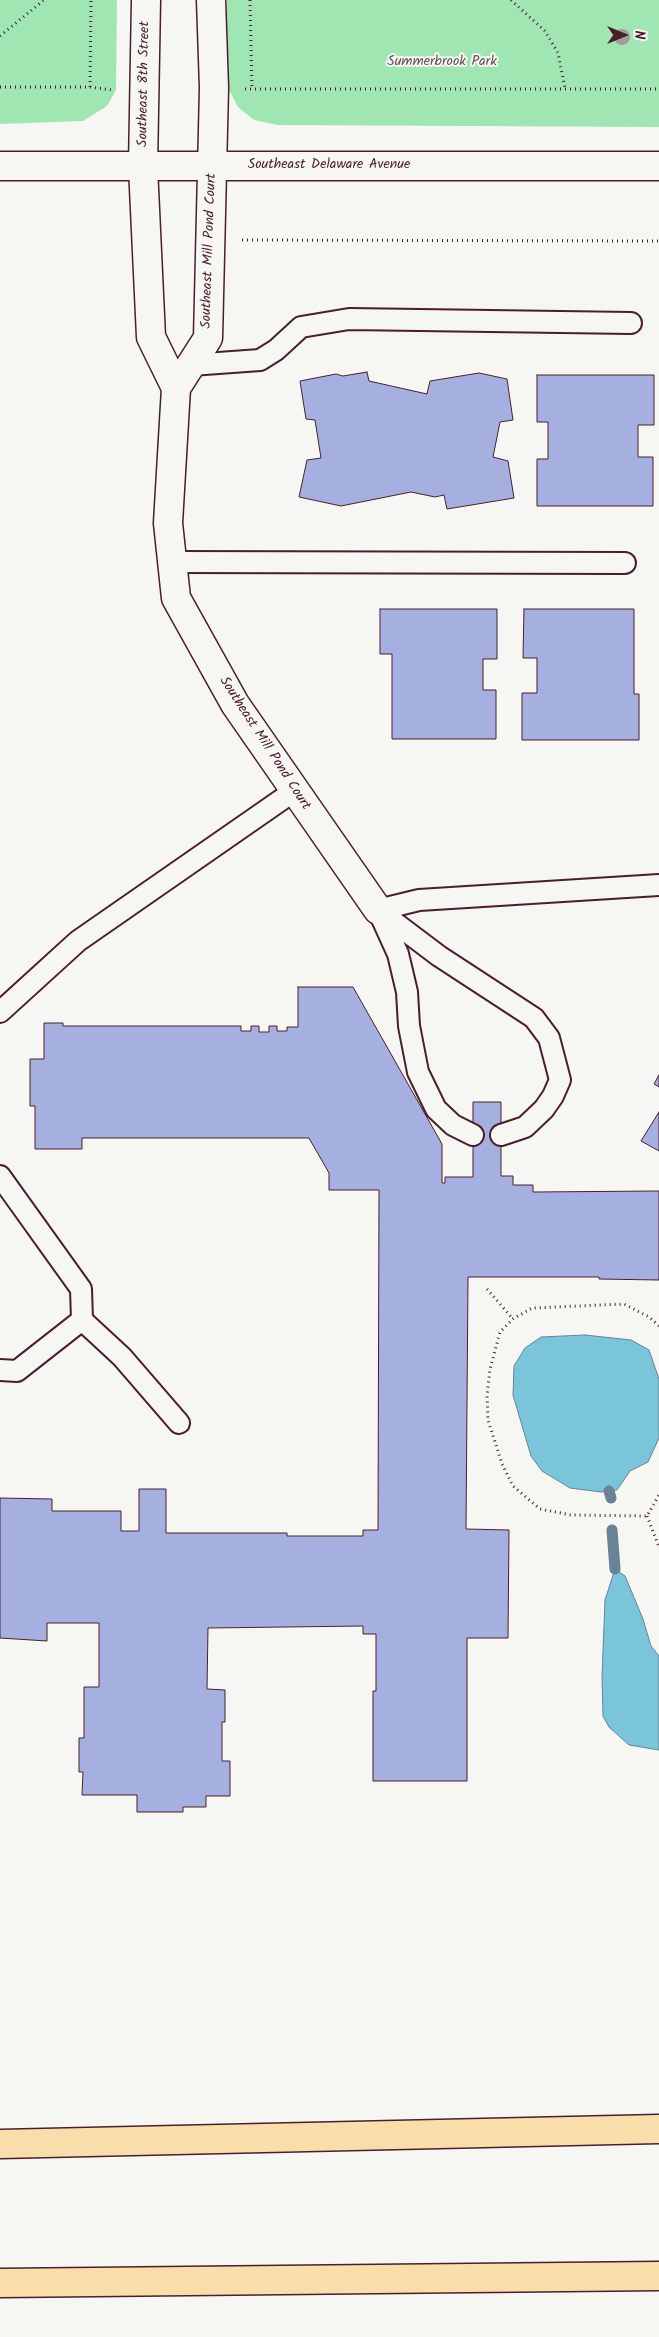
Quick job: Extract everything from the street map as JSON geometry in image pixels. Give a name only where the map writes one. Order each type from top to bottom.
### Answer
[{"type":"highway","points":[[0,2144],[659,2128]]},
{"type":"highway","points":[[0,2282],[659,2276]]},
{"type":"street","name":"Southeast 8th Street","points":[[143,167],[146,0]]},
{"type":"street","points":[[211,0],[214,88],[212,165]]},
{"type":"street","name":"Southeast Mill Pond Court","points":[[176,388],[208,338],[212,165]]},
{"type":"street","name":"Southeast Delaware Avenue","points":[[0,166],[659,166]]},
{"type":"street","name":"Southeast Mill Pond Court","points":[[143,167],[151,337],[176,388],[168,523],[176,598],[235,704],[378,910]]},
{"type":"lane","points":[[191,365],[260,360],[276,350],[301,327],[349,319],[631,322]]},
{"type":"lane","points":[[172,562],[625,563]]},
{"type":"lane","points":[[0,1012],[78,941],[294,791]]},
{"type":"lane","points":[[378,910],[419,900],[659,884]]},
{"type":"lane","points":[[378,910],[398,954],[407,992],[409,1026],[418,1072],[436,1109],[453,1125],[473,1135]]},
{"type":"lane","points":[[378,910],[439,956],[534,1018],[550,1038],[560,1080],[553,1096],[544,1109],[525,1127],[501,1135]]},
{"type":"lane","points":[[0,1176],[81,1289],[82,1320],[122,1357],[179,1423]]},
{"type":"lane","points":[[0,1370],[17,1370],[82,1320]]},
{"type":"path","points":[[0,36],[44,0]]},
{"type":"path","points":[[90,87],[91,0]]},
{"type":"path","points":[[250,0],[252,89]]},
{"type":"path","points":[[511,0],[545,31],[558,53],[565,88]]},
{"type":"path","points":[[0,87],[144,89]]},
{"type":"path","points":[[214,88],[659,89]]},
{"type":"path","points":[[211,240],[659,241]]},
{"type":"path","points":[[487,1289],[513,1319]]},
{"type":"path","points":[[647,1516],[571,1515],[540,1509],[513,1486],[502,1464],[488,1420],[487,1396],[490,1369],[500,1332],[513,1319],[532,1308],[624,1304],[649,1317],[659,1326]]},
{"type":"path","points":[[647,1516],[659,1495]]},
{"type":"path","points":[[647,1516],[659,1547]]},
{"type":"green space","points":[[0,0],[117,0],[116,90],[107,106],[83,121],[0,124]]},
{"type":"green space","name":"Summerbrook Park","points":[[227,0],[659,0],[659,127],[278,125],[254,120],[238,107],[229,90],[226,56]]},
{"type":"water","points":[[585,1335],[631,1340],[649,1350],[659,1379],[659,1438],[648,1462],[630,1471],[617,1490],[601,1492],[570,1488],[542,1471],[531,1456],[513,1395],[514,1366],[525,1348],[541,1337]]},
{"type":"water","points":[[615,1569],[625,1576],[643,1619],[651,1646],[659,1656],[659,1750],[629,1745],[609,1727],[603,1716],[602,1677],[605,1600]]},
{"type":"building","points":[[367,372],[369,381],[427,394],[430,381],[479,373],[507,379],[513,420],[500,422],[493,457],[508,461],[514,498],[447,509],[444,495],[435,497],[411,492],[341,506],[299,497],[307,460],[321,458],[315,420],[306,419],[300,381],[336,374],[343,376]]},
{"type":"building","points":[[537,375],[654,375],[654,425],[638,425],[638,457],[653,457],[653,506],[537,506],[537,459],[548,459],[548,422],[537,422]]},
{"type":"building","points":[[380,609],[497,609],[497,659],[483,659],[483,690],[496,690],[496,739],[392,739],[392,654],[380,654]]},
{"type":"building","points":[[524,609],[634,609],[634,694],[639,694],[639,740],[522,740],[522,693],[537,693],[537,658],[523,658]]},
{"type":"building","points":[[298,987],[353,987],[442,1144],[442,1183],[445,1183],[445,1177],[473,1177],[473,1102],[501,1102],[501,1176],[513,1176],[513,1185],[533,1185],[533,1192],[659,1191],[659,1280],[599,1279],[599,1277],[468,1277],[466,1529],[509,1530],[508,1638],[467,1638],[467,1781],[373,1781],[373,1691],[376,1691],[376,1634],[363,1634],[363,1626],[208,1628],[207,1689],[225,1690],[225,1722],[222,1722],[222,1761],[230,1761],[230,1796],[206,1796],[206,1807],[183,1807],[183,1812],[137,1812],[137,1795],[82,1795],[83,1772],[79,1772],[79,1738],[84,1738],[84,1687],[99,1687],[99,1623],[47,1623],[47,1641],[0,1638],[0,1498],[52,1499],[52,1511],[121,1511],[121,1531],[139,1531],[139,1489],[166,1489],[166,1533],[287,1533],[287,1536],[363,1536],[363,1530],[378,1530],[379,1190],[329,1190],[329,1173],[309,1138],[82,1138],[82,1149],[35,1149],[35,1106],[30,1106],[30,1059],[44,1059],[44,1023],[63,1023],[63,1026],[241,1026],[241,1031],[251,1031],[251,1026],[259,1026],[259,1032],[269,1032],[269,1026],[277,1026],[277,1031],[287,1031],[287,1027],[298,1027]]},
{"type":"building","points":[[659,1075],[659,1087],[654,1084]]},
{"type":"building","points":[[659,1112],[659,1151],[641,1141]]},
{"type":"waterway","points":[[609,1491],[611,1498]]},
{"type":"waterway","points":[[612,1530],[615,1569]]}]
